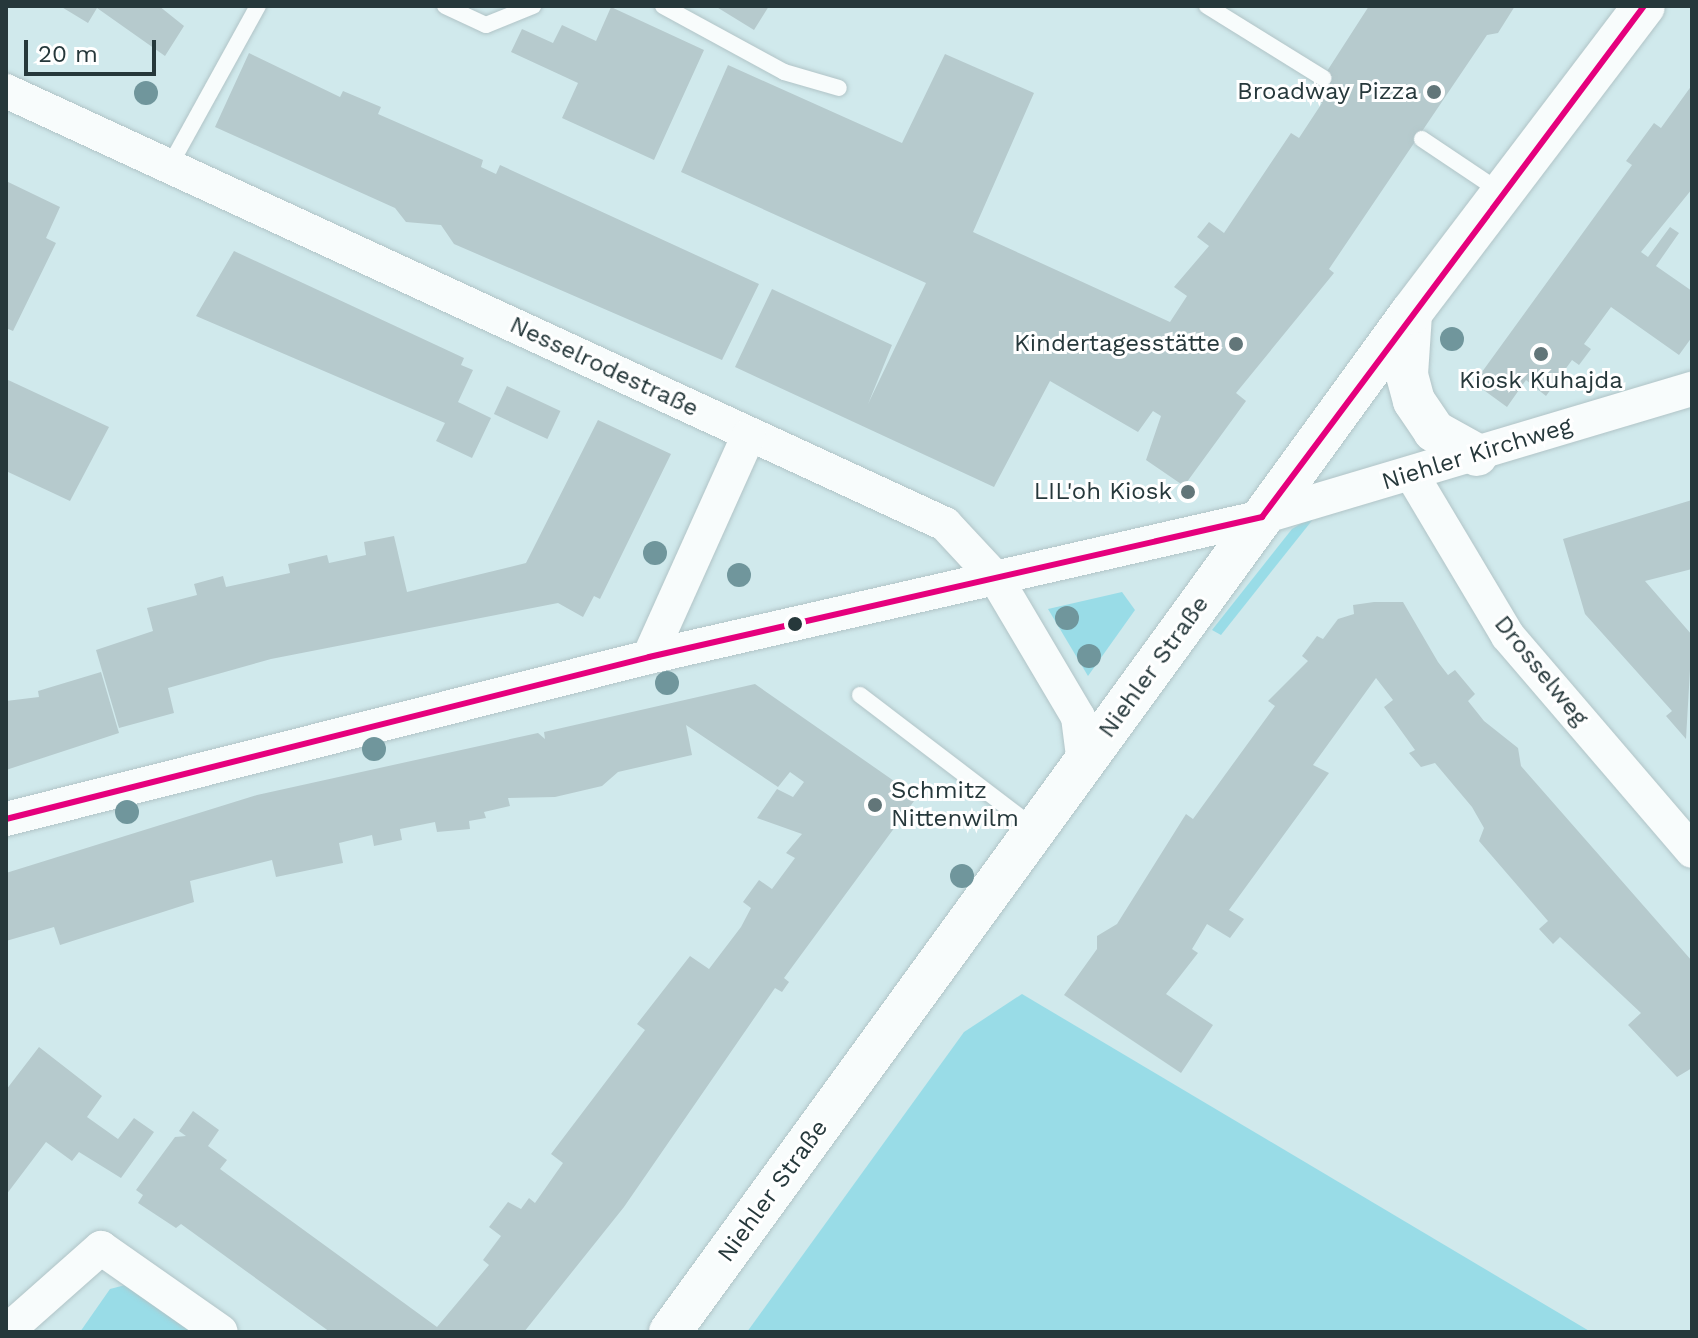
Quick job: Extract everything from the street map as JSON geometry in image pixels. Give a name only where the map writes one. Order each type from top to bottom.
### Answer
[{"type":"street","name":"Niehler Straße","points":[[670,1332],[1411,313],[1644,6]]},
{"type":"street","name":"Nesselrodestraße","points":[[6,91],[945,524],[997,580],[1078,717],[1084,764]]},
{"type":"street","points":[[1411,313],[1407,375],[1414,401],[1434,431],[1477,455]]},
{"type":"street","name":"Niehler Kirchweg","points":[[6,819],[649,657],[997,580],[1262,517],[1412,475],[1692,389]]},
{"type":"street","points":[[649,657],[749,435]]},
{"type":"street","name":"Drosselweg","points":[[1412,475],[1508,636],[1692,851]]},
{"type":"street","points":[[6,1332],[101,1248],[221,1332]]},
{"type":"lane","points":[[169,167],[258,6]]},
{"type":"lane","points":[[445,6],[486,25],[533,6]]},
{"type":"lane","points":[[663,6],[784,72],[839,88]]},
{"type":"lane","points":[[1207,6],[1323,78]]},
{"type":"lane","points":[[1422,139],[1503,193]]},
{"type":"lane","points":[[860,695],[1037,830]]},
{"type":"shaded area","points":[[1318,513],[1221,635],[1212,630],[1292,529]]},
{"type":"shaded area","points":[[1122,592],[1135,610],[1088,676],[1048,609]]},
{"type":"shaded area","points":[[1022,994],[1591,1332],[747,1332],[964,1032]]},
{"type":"shaded area","points":[[129,1284],[202,1332],[80,1332],[110,1289]]},
{"type":"building","points":[[60,6],[159,6],[184,26],[165,56],[97,8],[88,23]]},
{"type":"building","points":[[715,6],[769,6],[754,30]]},
{"type":"building","points":[[1369,6],[1515,6],[1498,33],[1487,35],[1329,269],[1334,273],[1236,393],[1246,401],[1184,486],[1146,460],[1161,416],[1153,411],[1138,432],[1050,381],[994,487],[735,367],[772,289],[892,345],[868,404],[926,283],[681,172],[728,65],[902,143],[945,54],[1034,93],[973,232],[1170,322],[1187,296],[1174,287],[1209,246],[1197,237],[1209,222],[1224,233],[1291,133],[1299,138],[1322,103],[1311,96]]},
{"type":"building","points":[[611,7],[704,50],[654,160],[562,118],[578,83],[511,52],[522,29],[553,43],[562,25],[596,41]]},
{"type":"building","points":[[249,53],[340,97],[343,91],[381,107],[378,114],[483,160],[481,167],[496,174],[500,165],[759,284],[722,360],[454,244],[441,225],[406,222],[395,208],[215,127]]},
{"type":"building","points":[[1692,85],[1692,189],[1641,252],[1648,257],[1670,227],[1679,233],[1656,266],[1692,291],[1692,337],[1679,355],[1611,307],[1584,344],[1591,349],[1579,365],[1572,360],[1546,396],[1526,380],[1507,407],[1474,383],[1632,165],[1626,161],[1654,123],[1661,128]]},
{"type":"building","points":[[6,181],[60,207],[46,238],[56,243],[13,331],[6,328]]},
{"type":"building","points":[[234,251],[464,358],[461,365],[473,370],[458,402],[491,418],[472,458],[436,441],[445,423],[196,316]]},
{"type":"building","points":[[6,379],[109,427],[70,501],[6,471]]},
{"type":"building","points":[[507,386],[560,411],[547,439],[494,414]]},
{"type":"building","points":[[598,420],[671,454],[600,599],[594,596],[583,617],[558,603],[271,659],[168,688],[174,713],[119,728],[96,650],[153,631],[147,608],[197,595],[194,584],[223,576],[226,587],[290,573],[288,564],[327,555],[329,563],[366,555],[364,542],[394,536],[407,592],[526,563]]},
{"type":"building","points":[[1692,500],[1692,569],[1645,581],[1692,635],[1686,739],[1666,716],[1672,711],[1585,614],[1563,539]]},
{"type":"building","points":[[1403,602],[1448,675],[1455,670],[1475,694],[1468,701],[1484,721],[1518,748],[1521,766],[1692,961],[1692,1068],[1677,1077],[1628,1025],[1641,1013],[1560,937],[1553,944],[1539,929],[1548,921],[1479,841],[1484,828],[1472,807],[1435,763],[1421,767],[1409,753],[1415,750],[1384,707],[1393,700],[1376,678],[1313,765],[1329,773],[1229,910],[1244,919],[1230,938],[1207,924],[1192,949],[1198,953],[1166,994],[1213,1025],[1181,1073],[1064,995],[1097,949],[1097,936],[1117,924],[1186,814],[1193,819],[1275,706],[1268,701],[1308,661],[1302,656],[1317,636],[1323,639],[1338,619],[1354,614],[1353,605]]},
{"type":"building","points":[[101,672],[119,733],[6,770],[6,701],[39,697],[38,691]]},
{"type":"building","points":[[755,684],[917,797],[784,978],[789,982],[782,992],[775,988],[624,1207],[524,1332],[330,1332],[181,1224],[176,1228],[138,1203],[143,1195],[136,1190],[175,1137],[186,1136],[179,1131],[193,1111],[219,1130],[208,1146],[227,1160],[220,1169],[437,1327],[489,1265],[483,1260],[501,1236],[489,1227],[508,1202],[521,1209],[529,1198],[535,1203],[563,1163],[551,1154],[645,1030],[637,1024],[690,956],[709,969],[741,927],[751,908],[743,902],[759,880],[772,889],[795,858],[786,853],[802,834],[757,818],[777,789],[793,797],[804,782],[790,772],[778,787],[686,725],[692,755],[618,772],[602,786],[555,797],[508,798],[510,806],[484,812],[486,818],[469,821],[470,829],[437,832],[435,822],[400,829],[402,840],[374,846],[372,835],[339,843],[343,863],[276,877],[272,860],[190,881],[194,902],[60,945],[54,927],[6,941],[6,873],[257,795],[538,733],[545,739],[544,732]]},
{"type":"building","points":[[39,1047],[102,1096],[87,1117],[118,1139],[134,1118],[154,1132],[121,1178],[79,1152],[72,1161],[46,1142],[6,1195],[6,1090]]},
{"type":"transit line","points":[[1262,517],[1644,6]]},
{"type":"transit line","points":[[6,819],[649,657],[1262,517]]},
{"type":"place","name":"Broadway Pizza","points":[[1434,92]]},
{"type":"place","name":"Kindertagesstätte","points":[[1236,344]]},
{"type":"place","name":"Kiosk Kuhajda","points":[[1541,354]]},
{"type":"place","name":"LIL'oh Kiosk","points":[[1188,492]]},
{"type":"place","name":"Schmitz Nittenwilm","points":[[875,805]]}]
